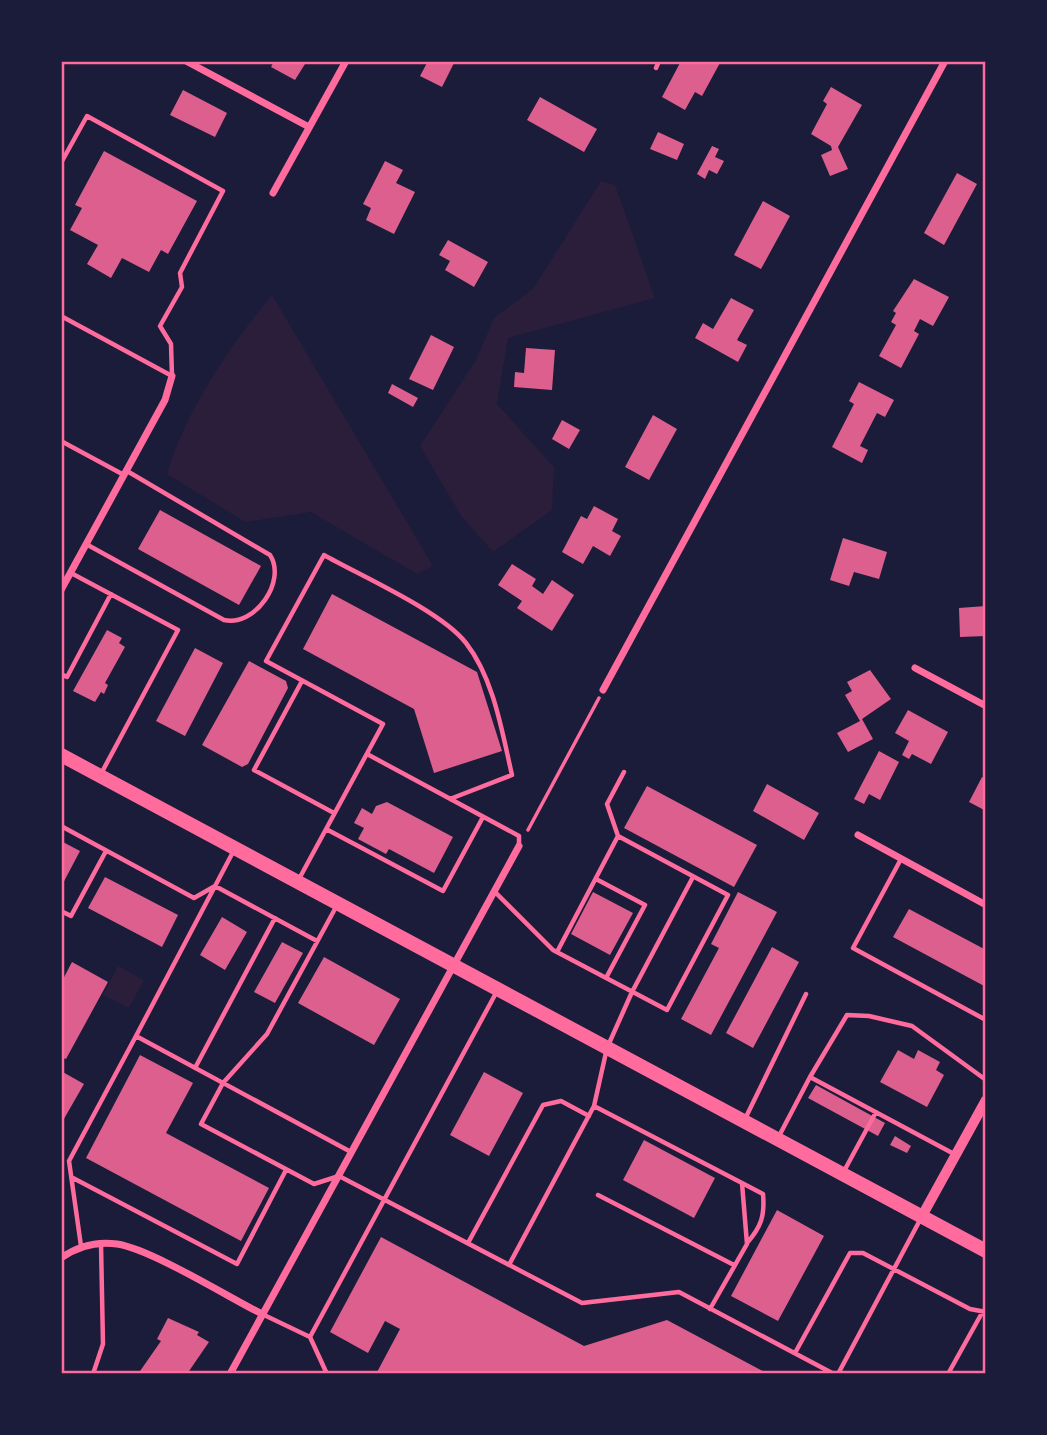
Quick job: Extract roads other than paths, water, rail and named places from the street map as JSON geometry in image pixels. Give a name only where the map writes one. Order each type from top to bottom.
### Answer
[{"type":"main road","points":[[61,755],[986,1251]]},
{"type":"street","points":[[186,61],[309,127]]},
{"type":"street","points":[[272,193],[346,61]]},
{"type":"street","points":[[603,690],[945,61]]},
{"type":"street","points":[[61,590],[165,400],[172,376]]},
{"type":"street","points":[[915,668],[986,706]]},
{"type":"street","points":[[858,835],[986,905]]},
{"type":"street","points":[[229,1374],[519,846]]},
{"type":"street","points":[[922,1216],[986,1100]]},
{"type":"street","points":[[61,1258],[81,1247],[101,1243],[131,1247],[262,1314]]},
{"type":"lane","points":[[656,68],[659,61]]},
{"type":"lane","points":[[61,163],[87,116],[223,191],[180,273],[182,286],[160,326],[171,344],[172,376]]},
{"type":"lane","points":[[61,316],[172,376]]},
{"type":"lane","points":[[61,441],[125,472],[270,555],[274,561],[274,577],[259,608],[246,618],[232,622],[86,544]]},
{"type":"lane","points":[[297,882],[383,724],[266,661],[324,555],[447,627],[466,643],[499,716],[512,775],[450,799]]},
{"type":"lane","points":[[71,572],[178,630],[100,776]]},
{"type":"lane","points":[[61,674],[67,677],[111,594]]},
{"type":"lane","points":[[302,681],[254,770],[334,813]]},
{"type":"lane","points":[[367,754],[519,836],[519,846]]},
{"type":"lane","points":[[494,891],[530,930],[557,952],[667,1010],[728,895],[618,836],[607,804],[624,772]]},
{"type":"lane","points":[[326,829],[443,891],[483,817]]},
{"type":"lane","points":[[61,827],[194,898],[215,886]]},
{"type":"lane","points":[[557,952],[618,836]]},
{"type":"lane","points":[[81,1247],[69,1161],[235,848]]},
{"type":"lane","points":[[61,911],[71,916],[107,851]]},
{"type":"lane","points":[[901,859],[853,948],[986,1020]]},
{"type":"lane","points":[[509,1265],[594,1107],[607,1048],[632,992],[693,877]]},
{"type":"lane","points":[[596,879],[645,905],[606,978]]},
{"type":"lane","points":[[215,886],[317,941]]},
{"type":"lane","points":[[338,903],[267,1034],[223,1083],[201,1124],[314,1184],[339,1176],[582,1303],[679,1292],[836,1374],[922,1216]]},
{"type":"lane","points":[[195,1068],[275,918]]},
{"type":"lane","points":[[310,1337],[499,989]]},
{"type":"lane","points":[[744,1121],[806,994]]},
{"type":"lane","points":[[777,1139],[847,1015],[869,1016],[912,1026],[986,1080]]},
{"type":"lane","points":[[136,1036],[352,1152]]},
{"type":"lane","points":[[810,1077],[956,1155]]},
{"type":"lane","points":[[468,1243],[543,1105],[561,1101],[589,1116]]},
{"type":"lane","points":[[594,1107],[763,1195],[765,1214],[759,1230],[747,1244],[710,1309]]},
{"type":"lane","points":[[843,1174],[876,1112]]},
{"type":"lane","points":[[73,1178],[237,1264],[286,1170]]},
{"type":"lane","points":[[742,1183],[747,1244]]},
{"type":"lane","points":[[598,1195],[734,1265]]},
{"type":"lane","points":[[93,1374],[103,1344],[101,1243]]},
{"type":"lane","points":[[795,1353],[850,1253],[863,1253],[970,1309],[985,1311],[948,1374]]},
{"type":"lane","points":[[262,1314],[310,1337],[327,1374]]}]
